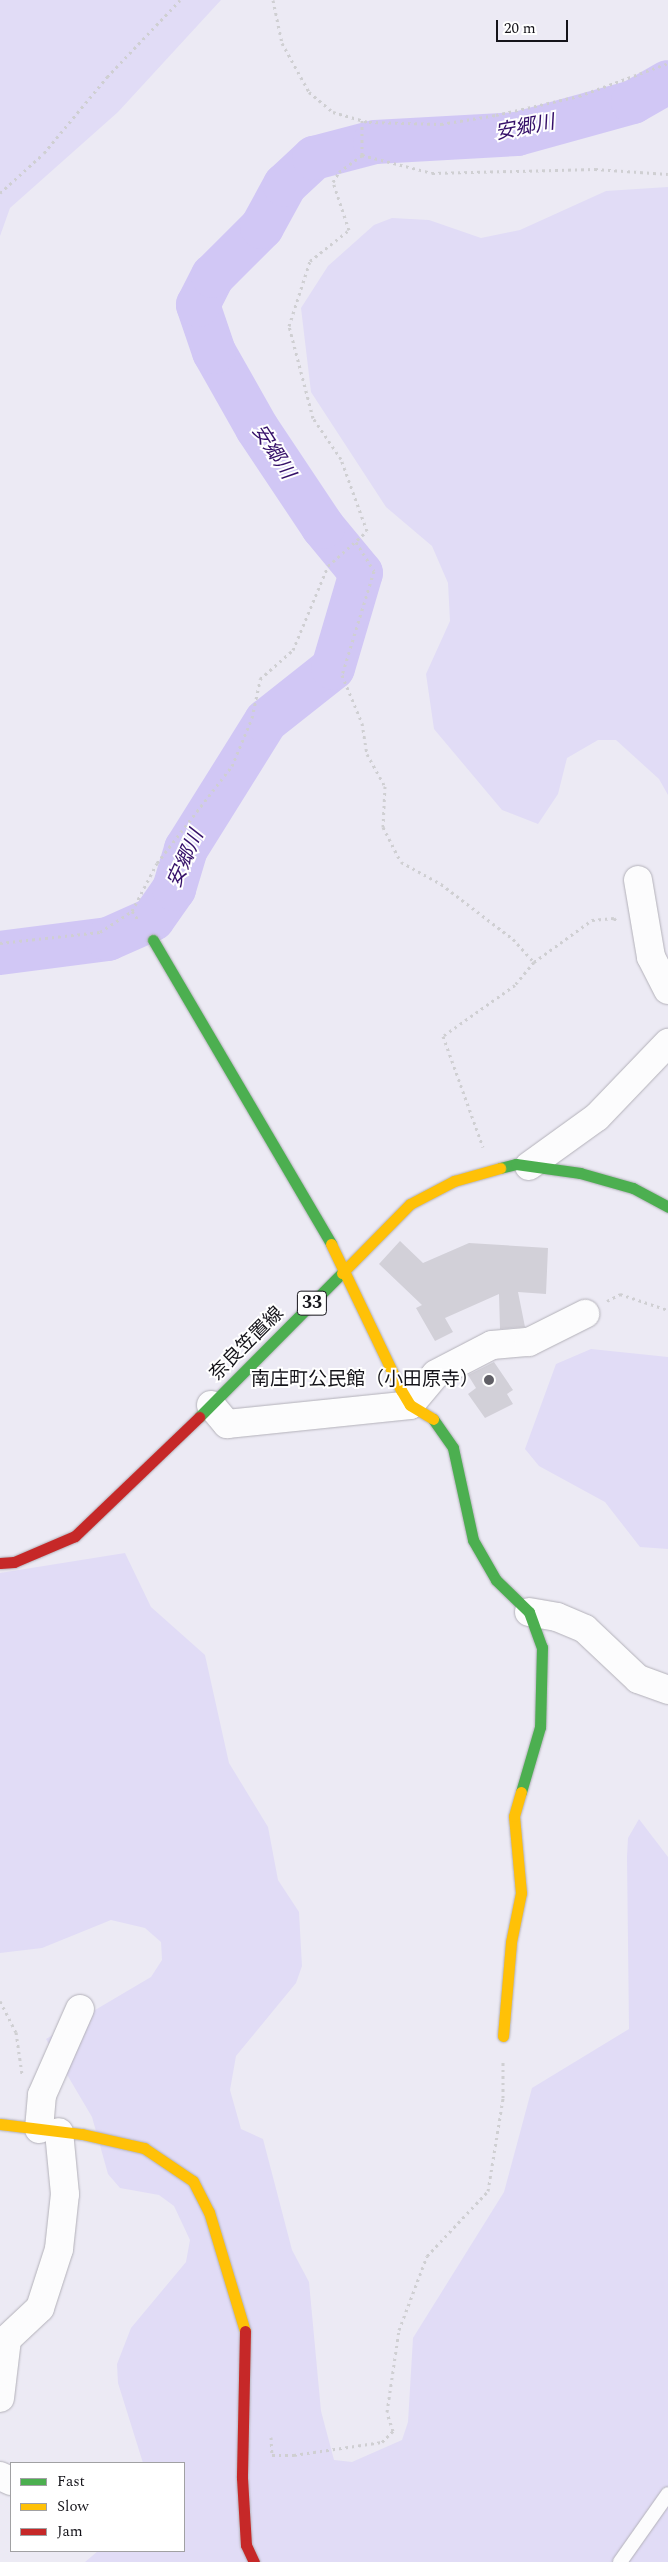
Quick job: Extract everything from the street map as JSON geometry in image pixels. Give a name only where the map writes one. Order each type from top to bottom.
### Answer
[{"type":"street","points":[[638,880],[651,957],[668,990]]},
{"type":"street","points":[[152,940],[346,1269],[410,1405],[435,1420],[453,1448],[473,1540],[496,1580],[529,1612],[542,1647],[544,1681],[540,1726],[514,1816],[522,1893],[511,1942],[503,2036]]},
{"type":"street","points":[[529,1166],[597,1117],[668,1042]]},
{"type":"street","name":"奈良笠置線","points":[[0,1563],[14,1562],[75,1536],[211,1405],[410,1204],[454,1181],[491,1168],[529,1166],[580,1173],[633,1188],[668,1207]]},
{"type":"street","points":[[211,1405],[227,1424],[410,1405],[444,1369],[492,1345],[529,1342],[585,1314]]},
{"type":"street","points":[[529,1612],[557,1617],[585,1629],[638,1679],[668,1690]]},
{"type":"street","points":[[0,2398],[7,2339],[40,2308],[59,2249],[65,2194],[42,2094],[80,2009]]},
{"type":"street","points":[[0,2124],[49,2130],[144,2148],[193,2181],[209,2212],[246,2333],[242,2478],[246,2545],[254,2562]]},
{"type":"lane","points":[[620,2562],[668,2494]]},
{"type":"lane","points":[[246,2545],[249,2562]]},
{"type":"path","points":[[0,193],[44,153],[107,77],[180,0]]},
{"type":"path","points":[[272,0],[282,42],[309,92],[333,112],[362,120],[441,124],[496,115],[578,96],[668,63]]},
{"type":"path","points":[[362,120],[362,155]]},
{"type":"path","points":[[362,155],[432,173],[595,170],[668,174]]},
{"type":"path","points":[[0,943],[100,932],[132,911],[157,863],[232,766],[252,718],[260,679],[293,650],[328,566],[367,531],[341,459],[313,418],[289,326],[310,261],[349,230],[333,182],[339,172],[362,155]]},
{"type":"path","points":[[356,542],[374,571],[342,675],[362,722],[367,754],[384,786],[383,827],[401,862],[441,884],[513,939],[534,962]]},
{"type":"path","points":[[491,1168],[443,1036],[515,985],[534,962],[592,920],[614,918],[619,926]]},
{"type":"path","points":[[585,1314],[620,1294],[668,1310]]},
{"type":"path","points":[[0,2000],[16,2032],[19,2070],[42,2094]]},
{"type":"path","points":[[271,2429],[272,2455],[382,2442],[393,2431],[387,2412],[392,2394],[399,2330],[427,2256],[488,2191],[503,2098],[503,2036]]},
{"type":"shaded area","points":[[0,0],[221,0],[118,112],[10,208],[0,236]]},
{"type":"shaded area","points":[[668,187],[668,795],[659,779],[616,740],[598,740],[567,758],[558,794],[538,824],[502,810],[434,729],[426,674],[450,621],[448,583],[432,546],[386,507],[311,392],[301,308],[328,266],[374,225],[392,218],[429,220],[481,238],[520,230],[606,191]]},
{"type":"shaded area","points":[[591,1349],[668,1357],[668,1549],[640,1547],[605,1502],[539,1466],[525,1449],[556,1364]]},
{"type":"shaded area","points":[[125,1553],[151,1607],[205,1655],[229,1763],[268,1827],[278,1880],[299,1912],[302,1966],[296,1983],[236,2056],[230,2090],[241,2129],[263,2139],[292,2250],[309,2282],[321,2411],[334,2460],[352,2462],[402,2440],[408,2422],[413,2338],[504,2192],[532,2088],[629,2029],[627,1857],[628,1838],[639,1819],[668,1857],[668,2562],[85,2562],[97,2552],[185,2552],[185,2462],[143,2462],[118,2383],[117,2364],[131,2328],[186,2262],[190,2240],[174,2206],[159,2195],[120,2188],[108,2174],[92,2117],[46,2039],[151,1977],[162,1960],[161,1942],[145,1928],[111,1920],[42,1948],[0,1953],[0,1573]]},
{"type":"building","points":[[400,1241],[423,1263],[469,1243],[548,1248],[546,1294],[518,1292],[525,1327],[500,1329],[499,1294],[445,1318],[453,1332],[435,1341],[416,1308],[422,1305],[379,1264]]},
{"type":"building","name":"南庄町公民館（小田原寺）","points":[[494,1362],[513,1390],[507,1394],[513,1404],[485,1418],[468,1394],[476,1388],[468,1375]]},
{"type":"waterway","name":"安郷川","points":[[0,953],[108,939],[153,919],[174,889],[186,849],[266,721],[333,668],[361,573],[323,527],[257,428],[214,352],[198,305],[213,276],[262,227],[285,185],[314,158],[375,142],[517,134],[633,102],[668,82]]},
{"type":"traffic: fast","points":[[153,940],[331,1244]]},
{"type":"traffic: fast","points":[[500,1168],[516,1164],[580,1173],[633,1188],[668,1207]]},
{"type":"traffic: fast","points":[[199,1417],[342,1273]]},
{"type":"traffic: fast","points":[[433,1419],[453,1448],[473,1540],[496,1580],[529,1612],[542,1647],[540,1727],[521,1792]]},
{"type":"traffic: slow","points":[[342,1273],[410,1204],[454,1181],[500,1168]]},
{"type":"traffic: slow","points":[[331,1244],[401,1390],[410,1405],[433,1419]]},
{"type":"traffic: slow","points":[[503,2036],[511,1942],[521,1893],[514,1816],[521,1792]]},
{"type":"traffic: slow","points":[[0,2124],[82,2134],[144,2148],[193,2181],[209,2212],[245,2331]]},
{"type":"traffic: jam","points":[[0,1563],[14,1562],[75,1536],[199,1417]]},
{"type":"traffic: jam","points":[[245,2331],[242,2478],[246,2545],[254,2562]]},
{"type":"place","name":"南庄町公民館（小田原寺）","points":[[489,1380]]}]
